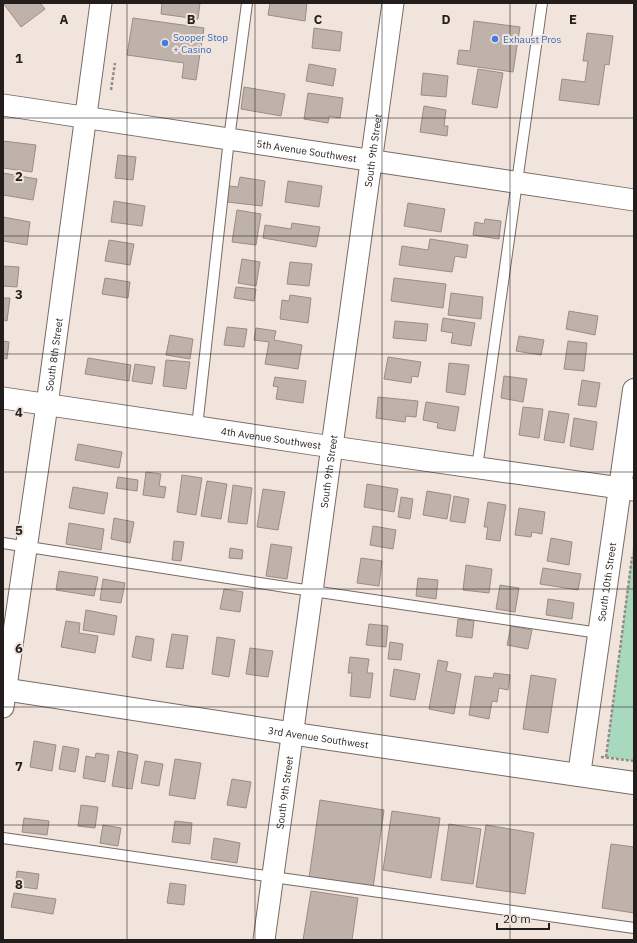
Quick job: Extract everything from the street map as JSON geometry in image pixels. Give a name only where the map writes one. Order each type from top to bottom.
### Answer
[{"type":"street","name":"South 8th Street","points":[[4,695],[47,405],[101,3]]},
{"type":"street","name":"South 9th Street","points":[[264,940],[393,3]]},
{"type":"street","name":"5th Avenue Southwest","points":[[3,105],[634,200]]},
{"type":"street","name":"South 10th Street","points":[[579,775],[599,633],[627,489],[634,390]]},
{"type":"street","name":"4th Avenue Southwest","points":[[3,398],[627,489]]},
{"type":"street","name":"3rd Avenue Southwest","points":[[4,695],[292,733],[634,783]]},
{"type":"lane","points":[[197,427],[247,3]]},
{"type":"lane","points":[[477,468],[542,3]]},
{"type":"lane","points":[[3,543],[599,633]]},
{"type":"lane","points":[[3,838],[634,928]]},
{"type":"path","points":[[111,90],[115,63]]},
{"type":"path","points":[[632,555],[606,757],[634,761]]},
{"type":"green space","points":[[634,539],[634,761],[606,757]]},
{"type":"building","points":[[3,3],[40,3],[45,9],[21,27]]},
{"type":"building","points":[[162,3],[200,3],[198,19],[161,14]]},
{"type":"building","points":[[270,3],[307,3],[305,21],[268,15]]},
{"type":"building","points":[[133,18],[204,28],[196,80],[182,78],[184,63],[127,55]]},
{"type":"building","name":"Exhaust Pros","points":[[474,21],[520,27],[513,72],[457,64],[459,50],[470,51]]},
{"type":"building","points":[[314,28],[342,32],[340,51],[312,48]]},
{"type":"building","points":[[587,33],[613,36],[609,65],[605,64],[599,105],[559,100],[562,79],[585,82],[588,61],[583,61]]},
{"type":"building","points":[[309,64],[336,69],[333,86],[306,81]]},
{"type":"building","points":[[478,69],[503,73],[497,108],[472,104]]},
{"type":"building","points":[[423,73],[448,76],[446,97],[421,95]]},
{"type":"building","points":[[244,87],[285,94],[281,116],[241,109]]},
{"type":"building","points":[[308,93],[343,98],[340,118],[329,116],[328,123],[304,119]]},
{"type":"building","points":[[424,106],[446,110],[444,126],[448,126],[447,136],[420,132]]},
{"type":"building","points":[[3,141],[36,145],[32,172],[3,168]]},
{"type":"building","points":[[118,155],[136,157],[133,180],[115,178]]},
{"type":"building","points":[[3,173],[37,179],[33,200],[3,195]]},
{"type":"building","points":[[240,177],[265,181],[262,206],[227,202],[229,186],[238,187]]},
{"type":"building","points":[[288,181],[322,186],[319,207],[285,202]]},
{"type":"building","points":[[114,201],[145,206],[142,226],[111,222]]},
{"type":"building","points":[[408,203],[445,209],[441,232],[404,226]]},
{"type":"building","points":[[237,210],[261,214],[256,245],[232,242]]},
{"type":"building","points":[[3,217],[30,222],[27,245],[3,241]]},
{"type":"building","points":[[485,219],[501,221],[499,239],[473,235],[475,222],[484,224]]},
{"type":"building","points":[[292,223],[320,227],[316,247],[263,238],[265,225],[291,229]]},
{"type":"building","points":[[430,239],[468,245],[466,258],[455,256],[452,272],[399,265],[402,246],[428,250]]},
{"type":"building","points":[[109,240],[134,244],[130,265],[105,261]]},
{"type":"building","points":[[242,259],[260,262],[256,286],[238,283]]},
{"type":"building","points":[[290,262],[312,264],[309,286],[287,284]]},
{"type":"building","points":[[3,266],[19,267],[17,287],[3,286]]},
{"type":"building","points":[[105,278],[130,282],[128,298],[102,294]]},
{"type":"building","points":[[394,278],[446,284],[443,308],[391,301]]},
{"type":"building","points":[[236,287],[256,289],[254,301],[234,298]]},
{"type":"building","points":[[451,293],[483,297],[481,319],[448,315]]},
{"type":"building","points":[[290,295],[311,298],[308,323],[280,319],[282,300],[289,301]]},
{"type":"building","points":[[3,298],[10,298],[7,321],[3,320]]},
{"type":"building","points":[[569,311],[598,316],[595,335],[566,329]]},
{"type":"building","points":[[443,318],[475,323],[471,346],[451,343],[453,333],[441,331]]},
{"type":"building","points":[[395,321],[428,324],[426,341],[393,338]]},
{"type":"building","points":[[227,327],[247,329],[244,347],[224,345]]},
{"type":"building","points":[[256,328],[276,331],[274,340],[302,345],[298,369],[265,364],[269,342],[254,340]]},
{"type":"building","points":[[170,335],[193,339],[190,359],[166,355]]},
{"type":"building","points":[[519,336],[544,340],[541,355],[516,351]]},
{"type":"building","points":[[3,341],[9,342],[7,359],[3,358]]},
{"type":"building","points":[[568,341],[587,343],[584,371],[564,369]]},
{"type":"building","points":[[388,357],[421,362],[418,377],[412,376],[411,383],[384,379]]},
{"type":"building","points":[[88,358],[131,365],[129,381],[85,374]]},
{"type":"building","points":[[166,360],[190,362],[186,389],[163,386]]},
{"type":"building","points":[[449,363],[469,365],[465,395],[446,392]]},
{"type":"building","points":[[135,364],[155,367],[152,384],[132,381]]},
{"type":"building","points":[[504,376],[527,379],[523,402],[501,398]]},
{"type":"building","points":[[275,377],[306,381],[303,403],[276,399],[278,387],[273,386]]},
{"type":"building","points":[[582,380],[600,383],[596,407],[578,405]]},
{"type":"building","points":[[378,397],[418,401],[416,417],[406,416],[405,422],[376,418]]},
{"type":"building","points":[[426,402],[459,407],[455,431],[437,428],[438,423],[423,420]]},
{"type":"building","points":[[523,407],[543,409],[539,438],[519,435]]},
{"type":"building","points":[[549,411],[569,414],[564,443],[544,440]]},
{"type":"building","points":[[574,418],[597,422],[593,450],[570,446]]},
{"type":"building","points":[[78,444],[122,452],[119,468],[75,460]]},
{"type":"building","points":[[146,472],[161,474],[159,486],[166,487],[164,498],[143,495]]},
{"type":"building","points":[[182,475],[202,478],[196,515],[177,512]]},
{"type":"building","points":[[118,477],[138,480],[137,491],[116,488]]},
{"type":"building","points":[[207,481],[227,484],[221,519],[201,516]]},
{"type":"building","points":[[367,484],[398,489],[394,512],[364,507]]},
{"type":"building","points":[[233,485],[252,488],[247,524],[228,522]]},
{"type":"building","points":[[73,487],[108,493],[104,514],[69,508]]},
{"type":"building","points":[[263,489],[285,492],[278,530],[257,527]]},
{"type":"building","points":[[427,491],[451,495],[447,519],[423,515]]},
{"type":"building","points":[[454,496],[469,499],[465,523],[450,521]]},
{"type":"building","points":[[401,497],[413,499],[410,519],[398,517]]},
{"type":"building","points":[[488,502],[506,505],[500,541],[486,539],[488,527],[484,527]]},
{"type":"building","points":[[519,508],[545,512],[542,534],[532,532],[531,537],[515,535]]},
{"type":"building","points":[[114,518],[134,522],[130,543],[111,539]]},
{"type":"building","points":[[69,523],[104,529],[101,550],[66,544]]},
{"type":"building","points":[[373,526],[396,530],[393,549],[370,545]]},
{"type":"building","points":[[551,538],[572,542],[569,565],[547,561]]},
{"type":"building","points":[[174,541],[184,542],[181,561],[172,560]]},
{"type":"building","points":[[271,544],[292,547],[287,579],[266,576]]},
{"type":"building","points":[[230,548],[243,550],[242,559],[229,558]]},
{"type":"building","points":[[361,558],[382,561],[379,586],[357,583]]},
{"type":"building","points":[[466,565],[492,569],[489,593],[463,590]]},
{"type":"building","points":[[543,568],[581,574],[578,590],[540,584]]},
{"type":"building","points":[[59,571],[98,577],[94,596],[56,590]]},
{"type":"building","points":[[418,578],[438,580],[436,599],[416,596]]},
{"type":"building","points":[[103,579],[125,583],[121,603],[100,600]]},
{"type":"building","points":[[500,585],[519,588],[515,612],[496,609]]},
{"type":"building","points":[[224,589],[243,592],[240,612],[220,609]]},
{"type":"building","points":[[548,599],[574,603],[572,619],[546,615]]},
{"type":"building","points":[[86,610],[117,616],[114,635],[83,630]]},
{"type":"building","points":[[458,619],[474,621],[472,638],[456,636]]},
{"type":"building","points":[[66,621],[80,623],[79,633],[98,636],[95,653],[61,647]]},
{"type":"building","points":[[369,624],[388,626],[386,647],[366,645]]},
{"type":"building","points":[[511,626],[532,630],[528,649],[507,645]]},
{"type":"building","points":[[172,634],[188,636],[183,669],[166,667]]},
{"type":"building","points":[[136,636],[154,639],[151,661],[132,657]]},
{"type":"building","points":[[217,637],[235,640],[229,677],[212,674]]},
{"type":"building","points":[[390,642],[403,644],[401,660],[388,659]]},
{"type":"building","points":[[250,648],[273,651],[268,677],[246,674]]},
{"type":"building","points":[[350,657],[369,659],[367,673],[373,673],[370,698],[350,696],[352,673],[348,673]]},
{"type":"building","points":[[438,660],[448,662],[446,671],[461,674],[454,714],[429,709]]},
{"type":"building","points":[[394,669],[420,674],[415,700],[390,696]]},
{"type":"building","points":[[494,673],[510,675],[508,690],[499,688],[497,702],[492,701],[489,719],[469,715],[475,676],[493,678]]},
{"type":"building","points":[[531,675],[556,679],[548,733],[523,729]]},
{"type":"building","points":[[34,741],[56,745],[52,771],[30,767]]},
{"type":"building","points":[[63,746],[79,749],[75,772],[59,769]]},
{"type":"building","points":[[118,751],[138,755],[132,789],[112,786]]},
{"type":"building","points":[[96,753],[109,755],[105,782],[83,778],[86,756],[95,758]]},
{"type":"building","points":[[175,759],[201,763],[195,799],[169,795]]},
{"type":"building","points":[[145,761],[163,764],[159,786],[141,783]]},
{"type":"building","points":[[232,779],[251,782],[246,808],[227,805]]},
{"type":"building","points":[[320,800],[384,810],[373,888],[309,878]]},
{"type":"building","points":[[81,805],[98,807],[95,828],[78,826]]},
{"type":"building","points":[[392,811],[440,818],[431,878],[383,870]]},
{"type":"building","points":[[24,818],[49,821],[47,835],[22,832]]},
{"type":"building","points":[[175,821],[192,823],[190,844],[172,842]]},
{"type":"building","points":[[449,824],[481,829],[473,884],[441,880]]},
{"type":"building","points":[[103,825],[121,828],[118,846],[100,843]]},
{"type":"building","points":[[486,825],[534,833],[525,894],[476,887]]},
{"type":"building","points":[[214,838],[240,843],[237,863],[211,859]]},
{"type":"building","points":[[611,844],[634,847],[634,913],[602,908]]},
{"type":"building","points":[[17,871],[39,874],[37,889],[15,886]]},
{"type":"building","points":[[170,883],[186,885],[184,905],[167,903]]},
{"type":"building","points":[[311,891],[358,898],[352,940],[303,940]]},
{"type":"building","points":[[14,893],[56,899],[53,914],[11,907]]},
{"type":"place","name":"Exhaust Pros","points":[[495,39]]},
{"type":"place","name":"Sooper Stop + Casino","points":[[165,43]]}]
